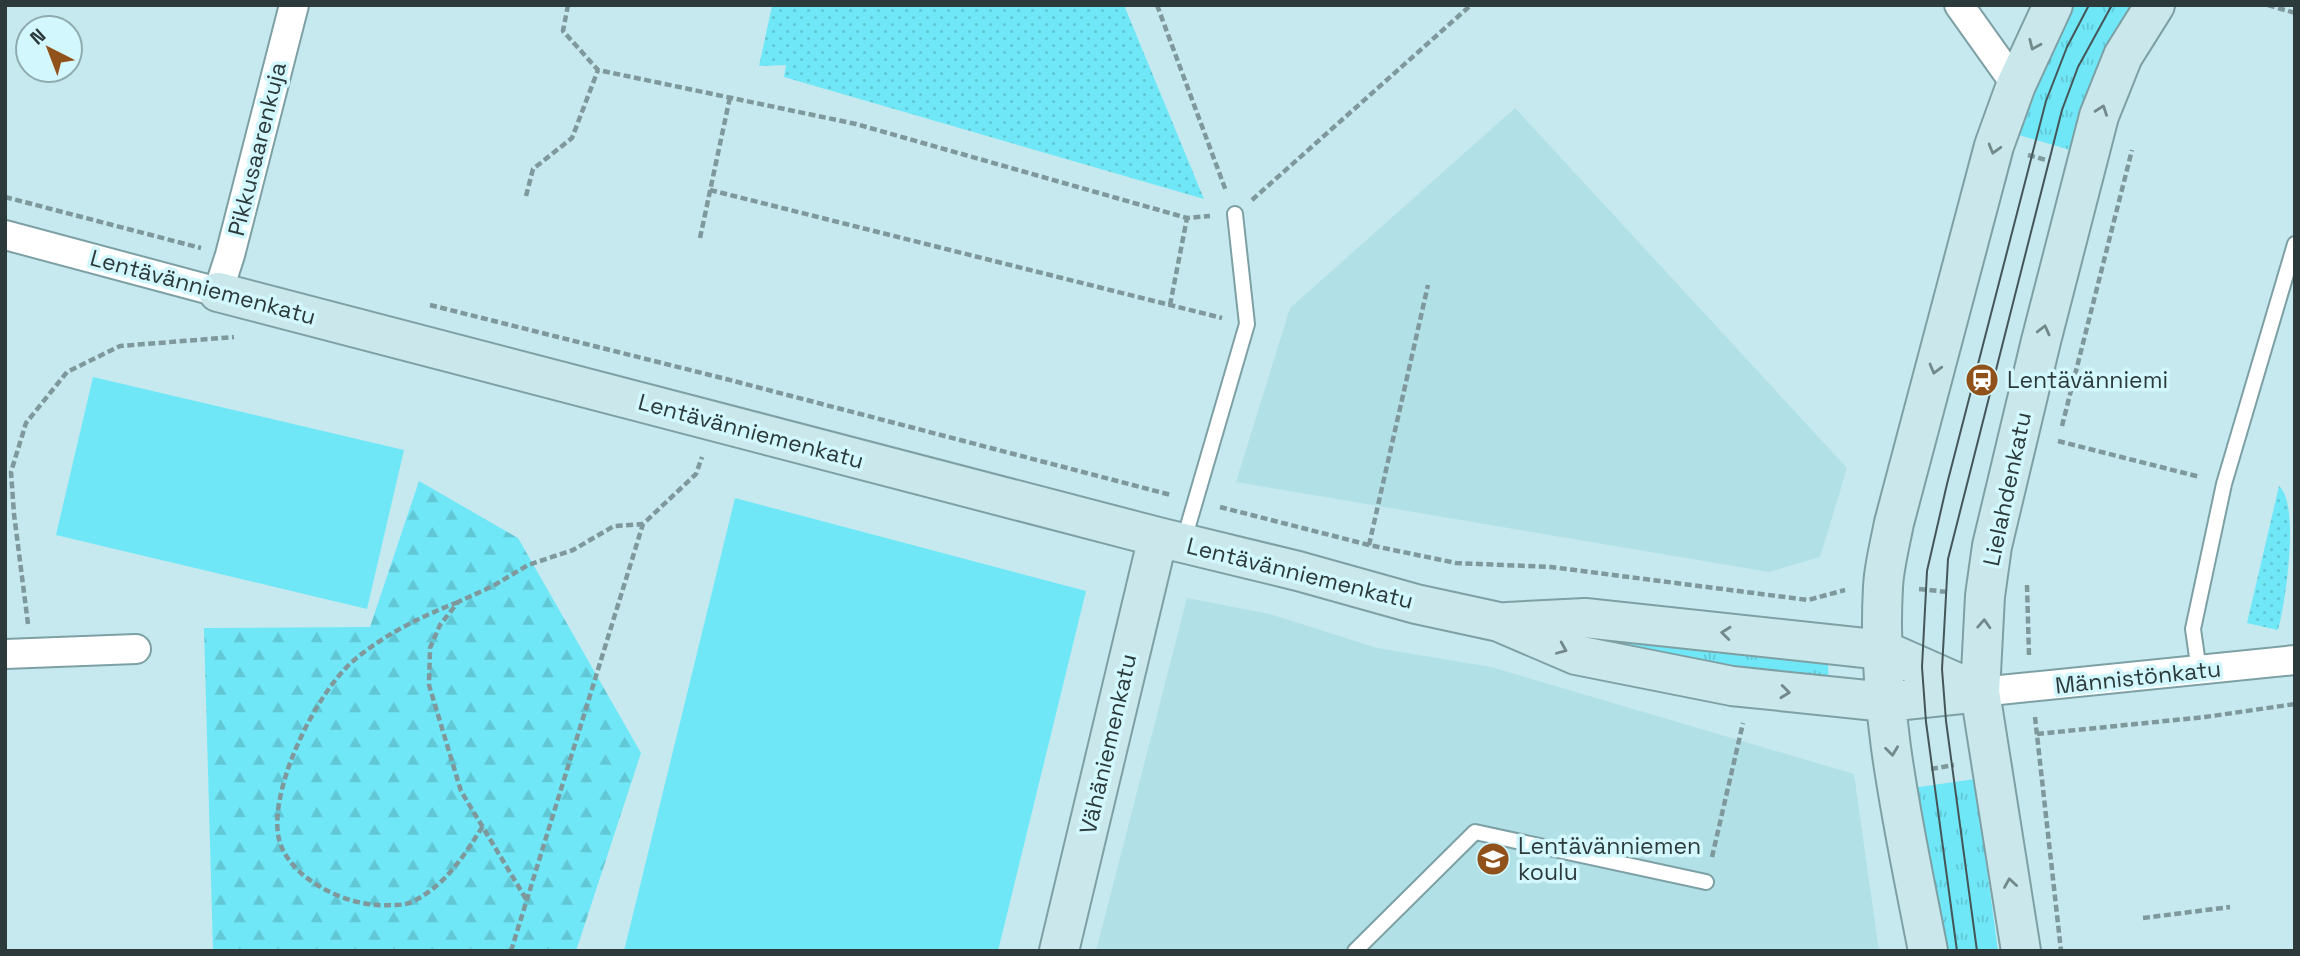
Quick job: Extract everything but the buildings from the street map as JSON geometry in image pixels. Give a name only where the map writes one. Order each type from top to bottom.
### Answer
[{"type":"street","name":"Pikkusaarenkuja","points":[[235,296],[230,255],[295,5]]},
{"type":"street","points":[[1959,5],[2015,85]]},
{"type":"street","points":[[1928,951],[1894,774],[1886,702],[1883,585],[1894,523],[1994,146],[2015,85],[2053,5]]},
{"type":"street","name":"Lielahdenkatu","points":[[2021,951],[1980,692],[1985,596],[1992,546],[2099,116],[2123,56],[2155,5]]},
{"type":"street","name":"Lentävänniemenkatu","points":[[5,235],[1416,604],[1499,622],[1576,655],[1732,686],[1886,702],[1980,692]]},
{"type":"street","name":"Vähäniemenkatu","points":[[1059,951],[1170,540]]},
{"type":"street","name":"Lentävänniemenkatu","points":[[1499,622],[1585,618],[1883,650],[1980,692]]},
{"type":"street","points":[[18,653],[136,649]]},
{"type":"street","name":"Männistönkatu","points":[[1980,692],[2295,660]]},
{"type":"lane","points":[[1170,540],[1196,501],[1216,424],[1247,324],[1235,214]]},
{"type":"lane","points":[[2199,671],[2193,629],[2224,484],[2295,244]]},
{"type":"lane","points":[[1355,951],[1475,832],[1706,882]]},
{"type":"path","points":[[568,5],[563,31],[598,69],[856,124],[1187,218],[1235,214],[1471,5]]},
{"type":"path","points":[[1157,5],[1235,214]]},
{"type":"path","points":[[2268,5],[2295,13]]},
{"type":"path","points":[[526,196],[533,169],[572,138],[598,69]]},
{"type":"path","points":[[700,239],[730,97]]},
{"type":"path","points":[[2055,454],[2134,140]]},
{"type":"path","points":[[2023,153],[2058,163]]},
{"type":"path","points":[[710,190],[1247,324]]},
{"type":"path","points":[[5,197],[230,255]]},
{"type":"path","points":[[1170,305],[1187,218]]},
{"type":"path","points":[[1368,545],[1429,285]]},
{"type":"path","points":[[18,653],[11,472],[26,424],[67,372],[120,346],[241,337],[235,296]]},
{"type":"path","points":[[422,303],[1368,545],[1455,563],[1551,567],[1808,600],[1866,583],[1954,592]]},
{"type":"path","points":[[511,951],[643,524],[696,474],[716,422],[726,379]]},
{"type":"path","points":[[2058,441],[2224,484]]},
{"type":"path","points":[[483,825],[458,865],[439,886],[408,904],[384,906],[356,902],[335,895],[313,882],[285,858],[278,834],[279,802],[289,761],[324,697],[351,663],[419,617],[493,586],[528,565],[573,550],[614,526],[643,524]]},
{"type":"path","points":[[2027,579],[2030,687],[2062,951]]},
{"type":"path","points":[[458,602],[440,625],[430,648],[429,685],[461,791],[526,900]]},
{"type":"path","points":[[2037,734],[2204,717],[2295,704]]},
{"type":"path","points":[[1706,882],[1746,710]]},
{"type":"path","points":[[1921,770],[1961,764]]},
{"type":"path","points":[[2143,918],[2230,907]]},
{"type":"shaded area","points":[[1515,108],[1847,468],[1820,557],[1769,572],[1236,482],[1290,308]]},
{"type":"shaded area","name":"Lentävänniemen koulu","points":[[1187,598],[1270,614],[1377,648],[1491,667],[1854,774],[1879,951],[1096,951]]},
{"type":"green space","points":[[1124,5],[1204,199],[784,77],[786,65],[759,66],[772,6]]},
{"type":"green space","points":[[2070,5],[2135,5],[2077,152],[2012,133]]},
{"type":"green space","points":[[93,377],[404,450],[367,609],[56,535]]},
{"type":"green space","points":[[419,481],[518,538],[641,753],[576,951],[213,951],[204,628],[370,627]]},
{"type":"green space","points":[[2279,486],[2289,512],[2290,532],[2287,576],[2278,630],[2247,623]]},
{"type":"green space","points":[[735,498],[1086,591],[998,951],[624,951]]},
{"type":"green space","points":[[1560,631],[1692,642],[1828,664],[1829,684],[1730,674]]},
{"type":"green space","points":[[1975,779],[1998,951],[1942,951],[1912,788]]},
{"type":"tram line","points":[[1957,951],[1926,722],[1922,667],[1927,571],[2046,101],[2067,47],[2089,5]]},
{"type":"tram line","points":[[1977,951],[1946,721],[1942,669],[1948,559],[2062,110],[2078,67],[2112,5]]},
{"type":"place","name":"Lentävänniemi","points":[[1982,380]]},
{"type":"place","name":"Lentävänniemen koulu","points":[[1493,859]]}]
